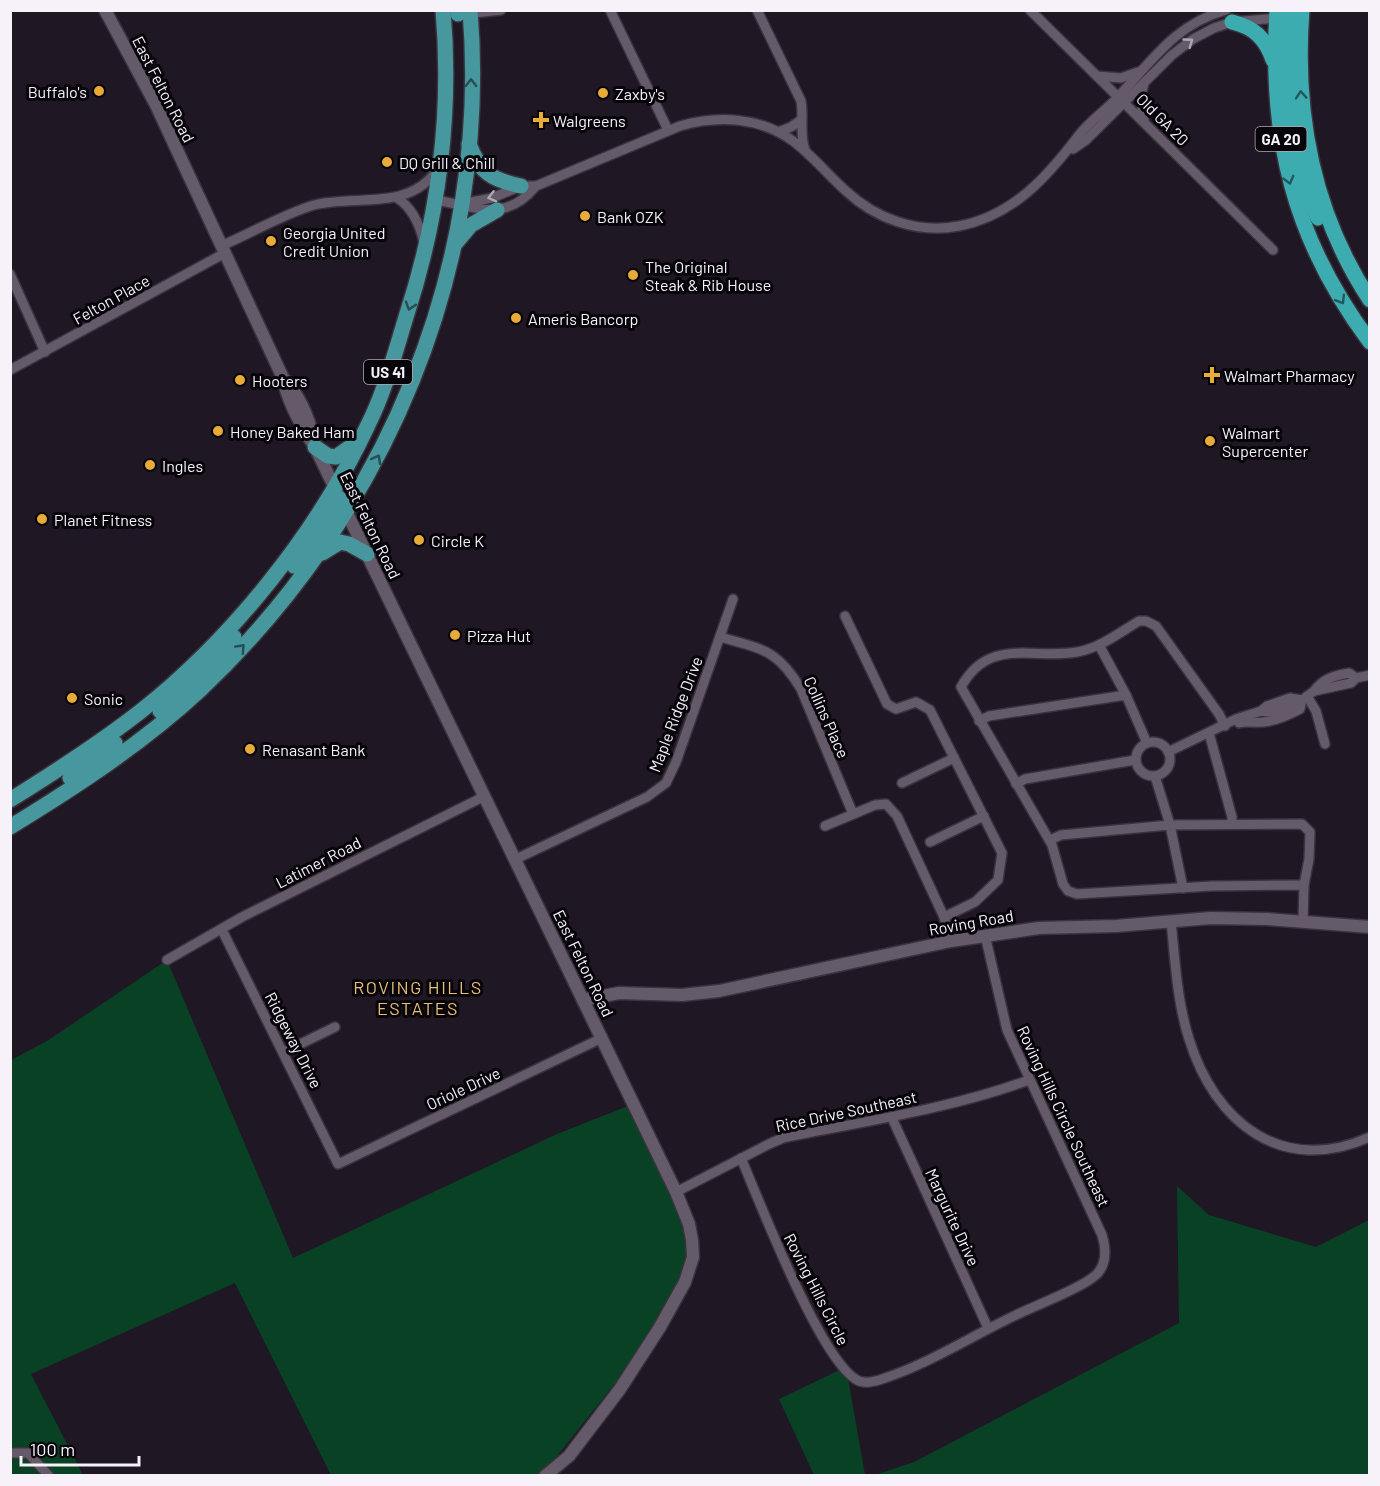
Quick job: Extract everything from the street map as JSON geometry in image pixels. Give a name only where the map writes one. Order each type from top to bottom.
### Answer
[{"type":"highway","points":[[1287,14],[1288,101],[1298,162],[1320,222],[1342,252],[1370,300]]},
{"type":"highway","name":"GA 20","points":[[1287,14],[1275,66],[1282,149],[1296,204],[1324,270],[1344,306],[1370,342]]},
{"type":"highway","points":[[1229,16],[1259,34],[1268,47],[1275,66]]},
{"type":"main road","name":"US 41","points":[[10,800],[96,745],[151,703],[207,651],[250,605],[283,563],[340,500],[390,435],[435,318],[461,204],[468,142],[471,81],[457,12]]},
{"type":"main road","name":"US 41","points":[[10,827],[124,752],[179,708],[232,657],[270,615],[315,559],[386,379],[415,289],[435,200],[440,166],[445,84],[457,12]]},
{"type":"main road","points":[[468,142],[477,163],[483,170],[497,180],[528,186]]},
{"type":"main road","points":[[453,246],[471,225],[497,210]]},
{"type":"main road","points":[[315,447],[328,456],[336,457],[361,439]]},
{"type":"main road","points":[[124,752],[123,746],[207,666],[260,609],[340,500]]},
{"type":"main road","points":[[315,559],[332,545],[340,542],[349,544],[367,554]]},
{"type":"main road","points":[[10,816],[94,760],[138,723],[151,703]]},
{"type":"street","name":"East Felton Road","points":[[105,10],[156,107],[283,378],[294,389],[310,423],[315,447],[340,500],[584,1000],[676,1192],[689,1224],[693,1257],[686,1282],[620,1389],[569,1455],[545,1476]]},
{"type":"street","points":[[457,12],[501,10]]},
{"type":"street","points":[[610,10],[668,130]]},
{"type":"street","points":[[758,10],[798,93],[802,109],[801,135],[806,152]]},
{"type":"street","name":"Old GA 20","points":[[1030,10],[1273,250]]},
{"type":"street","points":[[1121,99],[1141,70],[1165,44],[1186,27],[1206,17],[1287,14]]},
{"type":"street","points":[[461,204],[492,198],[528,186],[692,122],[728,119],[751,123],[778,132],[806,152],[846,192],[866,207],[900,223],[931,228],[969,224],[1001,212],[1023,197],[1066,154],[1081,133],[1193,39],[1214,28],[1229,16]]},
{"type":"street","points":[[1097,76],[1121,78],[1141,70]]},
{"type":"street","points":[[1145,81],[1140,98],[1145,123]]},
{"type":"street","points":[[778,132],[801,120]]},
{"type":"street","points":[[425,250],[419,225],[408,207],[397,198],[416,190],[430,179],[440,166]]},
{"type":"street","points":[[435,200],[461,204],[483,211],[497,210],[526,197],[528,186]]},
{"type":"street","name":"Felton Place","points":[[10,370],[223,250],[312,206],[397,198]]},
{"type":"street","points":[[10,274],[45,352]]},
{"type":"street","name":"Maple Ridge Drive","points":[[516,859],[647,796],[666,783],[688,731],[733,599]]},
{"type":"street","points":[[845,616],[887,704],[896,710],[916,702],[930,710],[1002,853],[998,880],[975,902],[944,917]]},
{"type":"street","points":[[1227,725],[1156,626],[1146,621],[1139,621],[1099,645],[1077,652],[1055,654],[1013,652],[997,656],[977,666],[961,687],[1050,840],[1062,884],[1068,891],[1077,894],[1304,885]]},
{"type":"street","name":"Collins Place","points":[[720,637],[768,651],[789,670],[801,689],[853,814]]},
{"type":"street","points":[[1099,645],[1126,694],[1147,743]]},
{"type":"street","points":[[1168,752],[1236,719],[1262,711],[1268,713],[1293,705],[1322,680],[1331,676],[1349,673],[1356,678],[1370,675]]},
{"type":"street","points":[[979,721],[989,716],[1126,694]]},
{"type":"street","points":[[1227,725],[1263,722],[1283,717],[1300,709],[1305,697]]},
{"type":"street","points":[[1305,697],[1316,711],[1325,744]]},
{"type":"street","points":[[1209,733],[1232,824]]},
{"type":"street","points":[[1147,743],[1158,743],[1168,752],[1170,761],[1168,766],[1165,771],[1155,776],[1140,771],[1135,760],[1138,750],[1147,743]]},
{"type":"street","points":[[902,783],[954,758]]},
{"type":"street","points":[[1016,784],[1025,779],[1135,760]]},
{"type":"street","points":[[1155,776],[1170,825],[1183,888]]},
{"type":"street","name":"Latimer Road","points":[[167,960],[242,917],[485,796]]},
{"type":"street","points":[[825,826],[875,805],[886,804],[897,816],[944,917],[951,941]]},
{"type":"street","points":[[930,842],[984,816]]},
{"type":"street","points":[[1050,840],[1061,835],[1170,825],[1302,824],[1310,832],[1309,859],[1304,885],[1303,921]]},
{"type":"street","name":"Roving Road","points":[[584,1000],[619,993],[682,995],[718,992],[951,941],[1039,928],[1125,925],[1211,918],[1303,921],[1370,927]]},
{"type":"street","points":[[1171,921],[1180,997],[1189,1039],[1204,1077],[1213,1092],[1234,1116],[1257,1136],[1270,1143],[1293,1148],[1329,1150],[1370,1137]]},
{"type":"street","name":"Ridgeway Drive","points":[[222,930],[338,1164]]},
{"type":"street","name":"Roving Hills Circle Southeast","points":[[985,935],[1006,1030],[1098,1223],[1105,1244],[1104,1263],[1100,1270],[1087,1281],[1067,1291]]},
{"type":"street","points":[[284,1052],[335,1026]]},
{"type":"street","name":"Oriole Drive","points":[[338,1164],[602,1038]]},
{"type":"street","name":"Rice Drive Southeast","points":[[676,1192],[783,1138],[892,1118],[984,1096],[1029,1080]]},
{"type":"street","name":"Margurite Drive","points":[[892,1118],[988,1328]]},
{"type":"street","name":"Roving Hills Circle","points":[[741,1158],[789,1274],[837,1361],[860,1382],[884,1379],[936,1356],[988,1328],[1067,1291]]},
{"type":"street","points":[[10,1453],[28,1453],[49,1476]]},
{"type":"green space","points":[[167,960],[293,1258],[557,1134],[633,1104],[676,1192],[692,1248],[670,1309],[616,1382],[542,1475],[331,1475],[235,1283],[31,1374],[83,1475],[11,1476],[11,1060],[47,1041]]},
{"type":"green space","points":[[1177,1186],[1209,1215],[1316,1247],[1369,1220],[1369,1475],[875,1475],[914,1462],[1179,1323]]},
{"type":"green space","points":[[846,1367],[865,1475],[814,1475],[779,1399]]},
{"type":"place","name":"Buffalo's","points":[[99,91]]},
{"type":"place","name":"Zaxby's","points":[[603,93]]},
{"type":"place","name":"Walgreens","points":[[541,120]]},
{"type":"place","name":"DQ Grill & Chill","points":[[387,162]]},
{"type":"place","name":"Bank OZK","points":[[585,216]]},
{"type":"place","name":"Georgia United Credit Union","points":[[271,241]]},
{"type":"place","name":"The Original Steak & Rib House","points":[[633,275]]},
{"type":"place","name":"Ameris Bancorp","points":[[516,318]]},
{"type":"place","name":"Walmart Pharmacy","points":[[1212,375]]},
{"type":"place","name":"Hooters","points":[[240,380]]},
{"type":"place","name":"Honey Baked Ham","points":[[218,431]]},
{"type":"place","name":"Walmart Supercenter","points":[[1210,441]]},
{"type":"place","name":"Ingles","points":[[150,465]]},
{"type":"place","name":"Planet Fitness","points":[[42,519]]},
{"type":"place","name":"Circle K","points":[[419,540]]},
{"type":"place","name":"Pizza Hut","points":[[455,635]]},
{"type":"place","name":"Sonic","points":[[72,698]]},
{"type":"place","name":"Renasant Bank","points":[[250,749]]},
{"type":"district","name":"ROVING HILLS ESTATES","points":[[418,997]]}]
